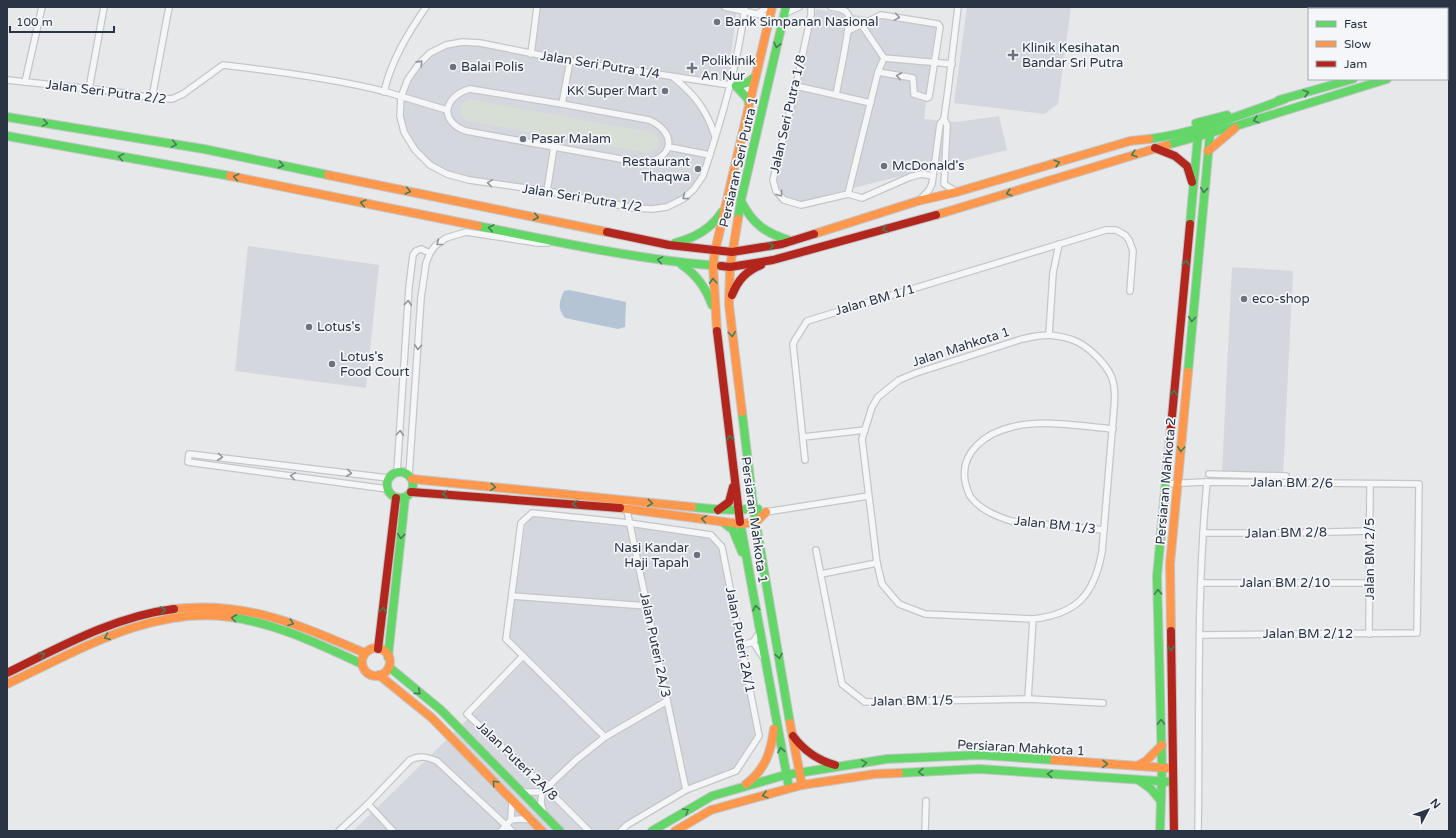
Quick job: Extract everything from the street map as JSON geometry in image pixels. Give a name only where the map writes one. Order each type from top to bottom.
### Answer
[{"type":"main road","name":"Persiaran Seri Putra 1","points":[[712,266],[714,251],[727,202],[733,170],[772,7]]},
{"type":"main road","name":"Persiaran Seri Putra 1","points":[[730,267],[741,200],[764,107],[784,9]]},
{"type":"main road","points":[[770,16],[784,9]]},
{"type":"main road","points":[[733,86],[747,83],[756,76]]},
{"type":"main road","points":[[1148,138],[1350,80]]},
{"type":"main road","points":[[729,305],[735,286],[740,278],[747,271],[756,266],[773,260],[931,217],[1154,148],[1210,134],[1384,80]]},
{"type":"main road","points":[[733,86],[748,99],[749,106]]},
{"type":"main road","points":[[753,90],[764,107]]},
{"type":"main road","points":[[7,117],[204,149],[668,245],[732,252],[782,244],[918,201],[957,192],[1130,141],[1170,136],[1203,127],[1260,109],[1284,99]]},
{"type":"main road","points":[[1208,151],[1239,125]]},
{"type":"main road","points":[[1203,127],[1210,134]]},
{"type":"main road","points":[[1198,136],[1203,127]]},
{"type":"main road","name":"Persiaran Mahkota 2","points":[[1174,831],[1170,564],[1210,134]]},
{"type":"main road","points":[[7,136],[217,173],[559,242],[679,263],[730,267],[773,260]]},
{"type":"main road","name":"Persiaran Mahkota 2","points":[[1160,831],[1162,745],[1157,576],[1198,136]]},
{"type":"main road","points":[[1154,148],[1175,156],[1187,166],[1193,186]]},
{"type":"main road","points":[[741,200],[750,218],[758,226],[768,233],[791,241]]},
{"type":"main road","points":[[668,245],[692,238],[709,228],[719,217],[727,202]]},
{"type":"main road","points":[[679,263],[691,270],[700,280],[708,295],[715,316]]},
{"type":"main road","name":"Persiaran Mahkota 1","points":[[712,266],[715,316],[740,524],[788,788]]},
{"type":"main road","name":"Persiaran Mahkota 1","points":[[730,267],[729,305],[753,508],[798,773],[802,785]]},
{"type":"main road","points":[[397,472],[393,473],[388,478],[386,484],[387,489],[392,496],[396,498],[408,495],[625,504],[718,510],[753,508],[766,512],[756,522],[740,524],[625,504],[411,477],[402,472],[397,472]]},
{"type":"main road","points":[[411,477],[413,483],[408,495],[388,657],[389,667],[441,710],[560,831]]},
{"type":"main road","points":[[718,510],[729,502],[735,479]]},
{"type":"main road","points":[[378,649],[396,498]]},
{"type":"main road","points":[[724,522],[732,530],[748,564]]},
{"type":"main road","points":[[7,673],[66,643],[132,618],[153,612],[207,606],[235,608],[267,615],[295,624],[365,653]]},
{"type":"main road","points":[[7,684],[83,647],[130,628],[159,620],[185,616],[213,615],[244,619],[274,627],[362,664]]},
{"type":"main road","points":[[388,657],[382,650],[371,649],[363,656],[363,668],[370,675],[379,676],[432,718],[542,831]]},
{"type":"main road","points":[[379,676],[389,667]]},
{"type":"main road","points":[[741,788],[754,778],[768,758],[773,742],[775,720]]},
{"type":"main road","points":[[792,734],[800,746],[812,756],[824,763],[841,766]]},
{"type":"main road","points":[[1137,766],[1146,761],[1162,745]]},
{"type":"main road","name":"Persiaran Mahkota 1","points":[[652,831],[712,796],[785,775],[887,759],[979,755],[1172,768]]},
{"type":"main road","name":"Persiaran Mahkota 1","points":[[675,831],[711,810],[788,788],[875,774],[979,769],[1079,775],[1139,781],[1173,782]]},
{"type":"main road","points":[[1139,781],[1151,789],[1160,801]]},
{"type":"street","points":[[25,82],[42,7]]},
{"type":"street","points":[[89,89],[104,7]]},
{"type":"street","points":[[152,98],[169,7]]},
{"type":"street","points":[[384,92],[386,81],[400,49],[412,27],[426,7]]},
{"type":"street","points":[[531,54],[537,7]]},
{"type":"street","points":[[725,7],[744,9],[756,14],[770,16]]},
{"type":"street","points":[[756,14],[768,7]]},
{"type":"street","points":[[784,9],[799,7]]},
{"type":"street","name":"Jalan Seri Putra 1/8","points":[[811,7],[811,15],[796,86],[773,180],[776,191],[784,200],[800,205],[848,194],[862,198],[910,177],[921,174],[933,176]]},
{"type":"street","points":[[831,7],[843,9],[847,12],[849,17],[848,31],[836,95]]},
{"type":"street","points":[[918,201],[929,190],[932,184],[940,124],[944,118],[952,64],[958,7]]},
{"type":"street","name":"Jalan Seri Putra 1/2","points":[[401,97],[400,116],[404,132],[415,150],[430,164],[447,174],[469,180],[547,191],[634,208],[652,209],[668,206],[683,199],[694,189],[703,176],[715,136],[733,86],[744,9]]},
{"type":"street","points":[[848,31],[881,15],[938,24],[940,27],[929,97],[915,96],[913,78],[878,72]]},
{"type":"street","points":[[861,24],[884,58]]},
{"type":"street","name":"Jalan Seri Putra 1/4","points":[[401,97],[408,79],[418,65],[430,53],[446,45],[462,42],[480,43],[570,61],[753,90]]},
{"type":"street","points":[[884,58],[952,64]]},
{"type":"street","points":[[848,194],[878,72],[884,58]]},
{"type":"street","points":[[562,104],[570,61]]},
{"type":"street","name":"Jalan Seri Putra 2/2","points":[[7,80],[152,98],[172,99],[177,98],[223,65],[267,70],[355,85],[447,110]]},
{"type":"street","points":[[673,77],[688,89],[700,103],[709,119],[715,136]]},
{"type":"street","points":[[796,86],[871,103]]},
{"type":"street","points":[[470,89],[562,104],[648,120],[657,124],[664,130],[668,139],[669,147],[665,154],[658,159],[643,163],[466,131],[452,123],[447,110],[452,98],[461,91],[470,89]]},
{"type":"street","points":[[944,118],[947,125],[944,184],[957,192]]},
{"type":"street","points":[[547,191],[554,147]]},
{"type":"street","points":[[669,147],[710,155]]},
{"type":"street","name":"Jalan BM 1/1","points":[[805,460],[793,344],[807,321],[1111,229],[1120,231],[1129,240],[1133,251],[1130,291]]},
{"type":"street","points":[[411,477],[421,298],[426,263],[430,253],[435,246],[446,238],[466,232],[538,243],[559,242]]},
{"type":"street","points":[[1048,335],[1054,273],[1059,244]]},
{"type":"street","points":[[397,472],[409,287],[413,255],[416,251],[421,249],[430,253]]},
{"type":"street","name":"Jalan Mahkota 1","points":[[1048,335],[1073,340],[1095,355],[1105,366],[1112,378],[1115,392],[1112,429],[1102,552],[1099,570],[1088,593],[1069,609],[1055,615],[1033,619],[925,614],[899,604],[882,584],[877,563],[862,439],[872,407],[878,398],[899,380],[916,373],[1022,339],[1048,335]]},
{"type":"street","name":"Jalan BM 1/3","points":[[1104,530],[1011,521],[987,512],[970,496],[966,486],[965,468],[970,453],[976,447],[992,435],[1012,427],[1035,424],[1112,429]]},
{"type":"street","points":[[802,437],[865,430]]},
{"type":"street","points":[[387,489],[188,462],[189,454],[388,478]]},
{"type":"street","points":[[1209,474],[1286,476]]},
{"type":"street","points":[[1198,831],[1202,533],[1208,482]]},
{"type":"street","name":"Jalan BM 2/6","points":[[1165,484],[1208,482],[1419,484],[1417,633]]},
{"type":"street","name":"Jalan BM 2/5","points":[[1369,634],[1370,484]]},
{"type":"street","points":[[766,512],[868,496]]},
{"type":"street","name":"Jalan Puteri 2A/3","points":[[625,504],[686,790]]},
{"type":"street","name":"Jalan Puteri 2A/1","points":[[523,656],[506,639],[521,523],[532,513],[629,523],[711,535],[722,547],[759,736],[736,771],[686,790]]},
{"type":"street","name":"Jalan BM 2/8","points":[[1202,533],[1370,531]]},
{"type":"street","name":"Jalan BM 1/5","points":[[816,550],[842,684],[865,702],[1028,699],[1103,703]]},
{"type":"street","points":[[821,574],[877,563]]},
{"type":"street","name":"Jalan BM 2/10","points":[[1201,583],[1370,583]]},
{"type":"street","points":[[512,596],[647,606]]},
{"type":"street","points":[[1028,699],[1033,619]]},
{"type":"street","points":[[742,644],[753,642],[760,632]]},
{"type":"street","name":"Jalan BM 2/12","points":[[1200,635],[1417,633]]},
{"type":"street","points":[[753,642],[764,658]]},
{"type":"street","points":[[523,656],[605,737]]},
{"type":"street","name":"Jalan Puteri 2A/8","points":[[523,656],[467,714],[546,788],[589,831]]},
{"type":"street","points":[[544,814],[541,803],[542,792],[576,760],[605,737],[667,701]]},
{"type":"street","points":[[339,831],[368,804],[410,760],[418,756],[428,757],[437,761],[512,831]]},
{"type":"street","points":[[520,790],[542,792]]},
{"type":"street","points":[[621,831],[627,825],[686,790]]},
{"type":"street","points":[[511,820],[512,800]]},
{"type":"street","points":[[925,831],[926,802]]},
{"type":"street","points":[[368,804],[394,831]]},
{"type":"street","points":[[501,831],[511,820],[532,820]]},
{"type":"shaded area","points":[[539,7],[737,7],[728,82],[671,74],[671,79],[685,91],[697,105],[707,122],[711,137],[701,175],[682,196],[667,203],[650,207],[469,177],[448,171],[431,162],[417,148],[406,131],[402,115],[405,94],[411,80],[421,66],[432,55],[447,48],[462,46],[478,46],[533,57]]},
{"type":"shaded area","name":"Klinik Kesihatan Bandar Sri Putra","points":[[967,7],[1071,7],[1058,104],[1044,114],[954,103]]},
{"type":"shaded area","points":[[816,9],[936,27],[924,119],[957,122],[999,116],[1007,150],[801,202],[787,198],[780,190],[777,180],[802,77]]},
{"type":"shaded area","points":[[470,99],[654,133],[659,140],[658,148],[648,153],[467,121],[461,115],[461,104]]},
{"type":"shaded area","name":"Lotus's","points":[[248,246],[379,265],[366,388],[235,371]]},
{"type":"shaded area","points":[[1232,267],[1293,271],[1283,476],[1222,472]]},
{"type":"shaded area","points":[[533,517],[627,526],[710,538],[720,549],[756,735],[735,769],[687,787],[618,831],[353,831],[475,712],[528,657],[509,638],[525,525]]},
{"type":"water","points":[[569,290],[626,302],[625,327],[618,329],[565,318],[560,308],[560,302],[564,291]]},
{"type":"traffic: fast","points":[[738,219],[741,200],[786,7]]},
{"type":"traffic: fast","points":[[736,86],[747,83],[756,76]]},
{"type":"traffic: fast","points":[[1279,100],[1349,80]]},
{"type":"traffic: fast","points":[[1167,145],[1239,125],[1384,80]]},
{"type":"traffic: fast","points":[[736,86],[748,99],[749,105]]},
{"type":"traffic: fast","points":[[1149,139],[1201,128],[1285,99]]},
{"type":"traffic: fast","points":[[1196,123],[1227,115]]},
{"type":"traffic: fast","points":[[7,117],[204,149],[328,175]]},
{"type":"traffic: fast","points":[[1190,224],[1198,136],[1200,132]]},
{"type":"traffic: fast","points":[[1188,372],[1210,134]]},
{"type":"traffic: fast","points":[[7,136],[230,176]]},
{"type":"traffic: fast","points":[[741,201],[750,216],[761,227],[774,235],[791,241]]},
{"type":"traffic: fast","points":[[675,243],[702,232],[708,228],[722,212]]},
{"type":"traffic: fast","points":[[478,226],[629,255],[721,266]]},
{"type":"traffic: fast","points":[[682,265],[700,282],[712,305]]},
{"type":"traffic: fast","points":[[742,412],[754,512],[790,723]]},
{"type":"traffic: fast","points":[[1160,831],[1162,768],[1157,576],[1168,459]]},
{"type":"traffic: fast","points":[[400,472],[409,476],[413,485],[409,494],[400,498],[391,494],[387,485],[391,476],[400,472]]},
{"type":"traffic: fast","points":[[388,657],[405,498]]},
{"type":"traffic: fast","points":[[692,507],[725,510],[758,509]]},
{"type":"traffic: fast","points":[[723,522],[733,530],[742,552]]},
{"type":"traffic: fast","points":[[740,522],[789,788]]},
{"type":"traffic: fast","points":[[231,617],[265,624],[282,630],[314,642],[362,664]]},
{"type":"traffic: fast","points":[[389,667],[441,710],[560,831]]},
{"type":"traffic: fast","points":[[652,831],[712,796],[785,775],[887,759],[979,755],[1054,760]]},
{"type":"traffic: fast","points":[[899,773],[979,769],[1173,782]]},
{"type":"traffic: fast","points":[[1140,781],[1151,789],[1161,801]]},
{"type":"traffic: slow","points":[[717,331],[713,266],[715,251],[772,7]]},
{"type":"traffic: slow","points":[[1208,151],[1235,128]]},
{"type":"traffic: slow","points":[[814,234],[918,201],[957,192],[1130,141],[1149,139]]},
{"type":"traffic: slow","points":[[936,215],[1167,145]]},
{"type":"traffic: slow","points":[[328,175],[607,232]]},
{"type":"traffic: slow","points":[[230,176],[478,226]]},
{"type":"traffic: slow","points":[[738,219],[730,267],[729,305],[742,412]]},
{"type":"traffic: slow","points":[[1171,631],[1170,564],[1188,372]]},
{"type":"traffic: slow","points":[[412,479],[692,507]]},
{"type":"traffic: slow","points":[[620,508],[740,524],[756,522],[766,512]]},
{"type":"traffic: slow","points":[[174,609],[201,607],[250,612],[295,625],[365,653]]},
{"type":"traffic: slow","points":[[7,684],[87,646],[143,624],[172,618],[201,615],[231,617]]},
{"type":"traffic: slow","points":[[376,648],[386,652],[390,662],[386,672],[376,676],[366,672],[362,662],[366,652],[376,648]]},
{"type":"traffic: slow","points":[[379,675],[432,718],[542,831]]},
{"type":"traffic: slow","points":[[790,723],[802,785]]},
{"type":"traffic: slow","points":[[746,784],[753,779],[766,760],[774,729]]},
{"type":"traffic: slow","points":[[1137,766],[1146,761],[1162,745]]},
{"type":"traffic: slow","points":[[1054,760],[1167,768]]},
{"type":"traffic: slow","points":[[675,831],[711,810],[802,785],[875,774],[899,773]]},
{"type":"traffic: jam","points":[[1155,148],[1175,156],[1187,166],[1192,182]]},
{"type":"traffic: jam","points":[[721,266],[730,267],[773,260],[936,215]]},
{"type":"traffic: jam","points":[[1168,459],[1190,224]]},
{"type":"traffic: jam","points":[[607,232],[669,245],[732,252],[782,244],[814,234]]},
{"type":"traffic: jam","points":[[732,295],[743,277],[751,270],[761,265]]},
{"type":"traffic: jam","points":[[717,331],[740,522]]},
{"type":"traffic: jam","points":[[718,510],[729,502],[733,487]]},
{"type":"traffic: jam","points":[[411,492],[620,508]]},
{"type":"traffic: jam","points":[[378,649],[396,498]]},
{"type":"traffic: jam","points":[[7,673],[109,625],[130,618],[174,609]]},
{"type":"traffic: jam","points":[[1171,631],[1174,831]]},
{"type":"traffic: jam","points":[[793,736],[811,754],[835,765]]},
{"type":"place","name":"Bank Simpanan Nasional","points":[[717,22]]},
{"type":"place","name":"Klinik Kesihatan Bandar Sri Putra","points":[[1013,55]]},
{"type":"place","name":"Balai Polis","points":[[453,67]]},
{"type":"place","name":"Poliklinik An Nur","points":[[692,68]]},
{"type":"place","name":"KK Super Mart","points":[[665,91]]},
{"type":"place","name":"Pasar Malam","points":[[523,139]]},
{"type":"place","name":"McDonald's","points":[[884,166]]},
{"type":"place","name":"Restaurant Thaqwa","points":[[698,169]]},
{"type":"place","name":"eco-shop","points":[[1244,299]]},
{"type":"place","name":"Lotus's","points":[[309,327]]},
{"type":"place","name":"Lotus's Food Court","points":[[332,364]]},
{"type":"place","name":"Nasi Kandar Haji Tapah","points":[[697,555]]}]
